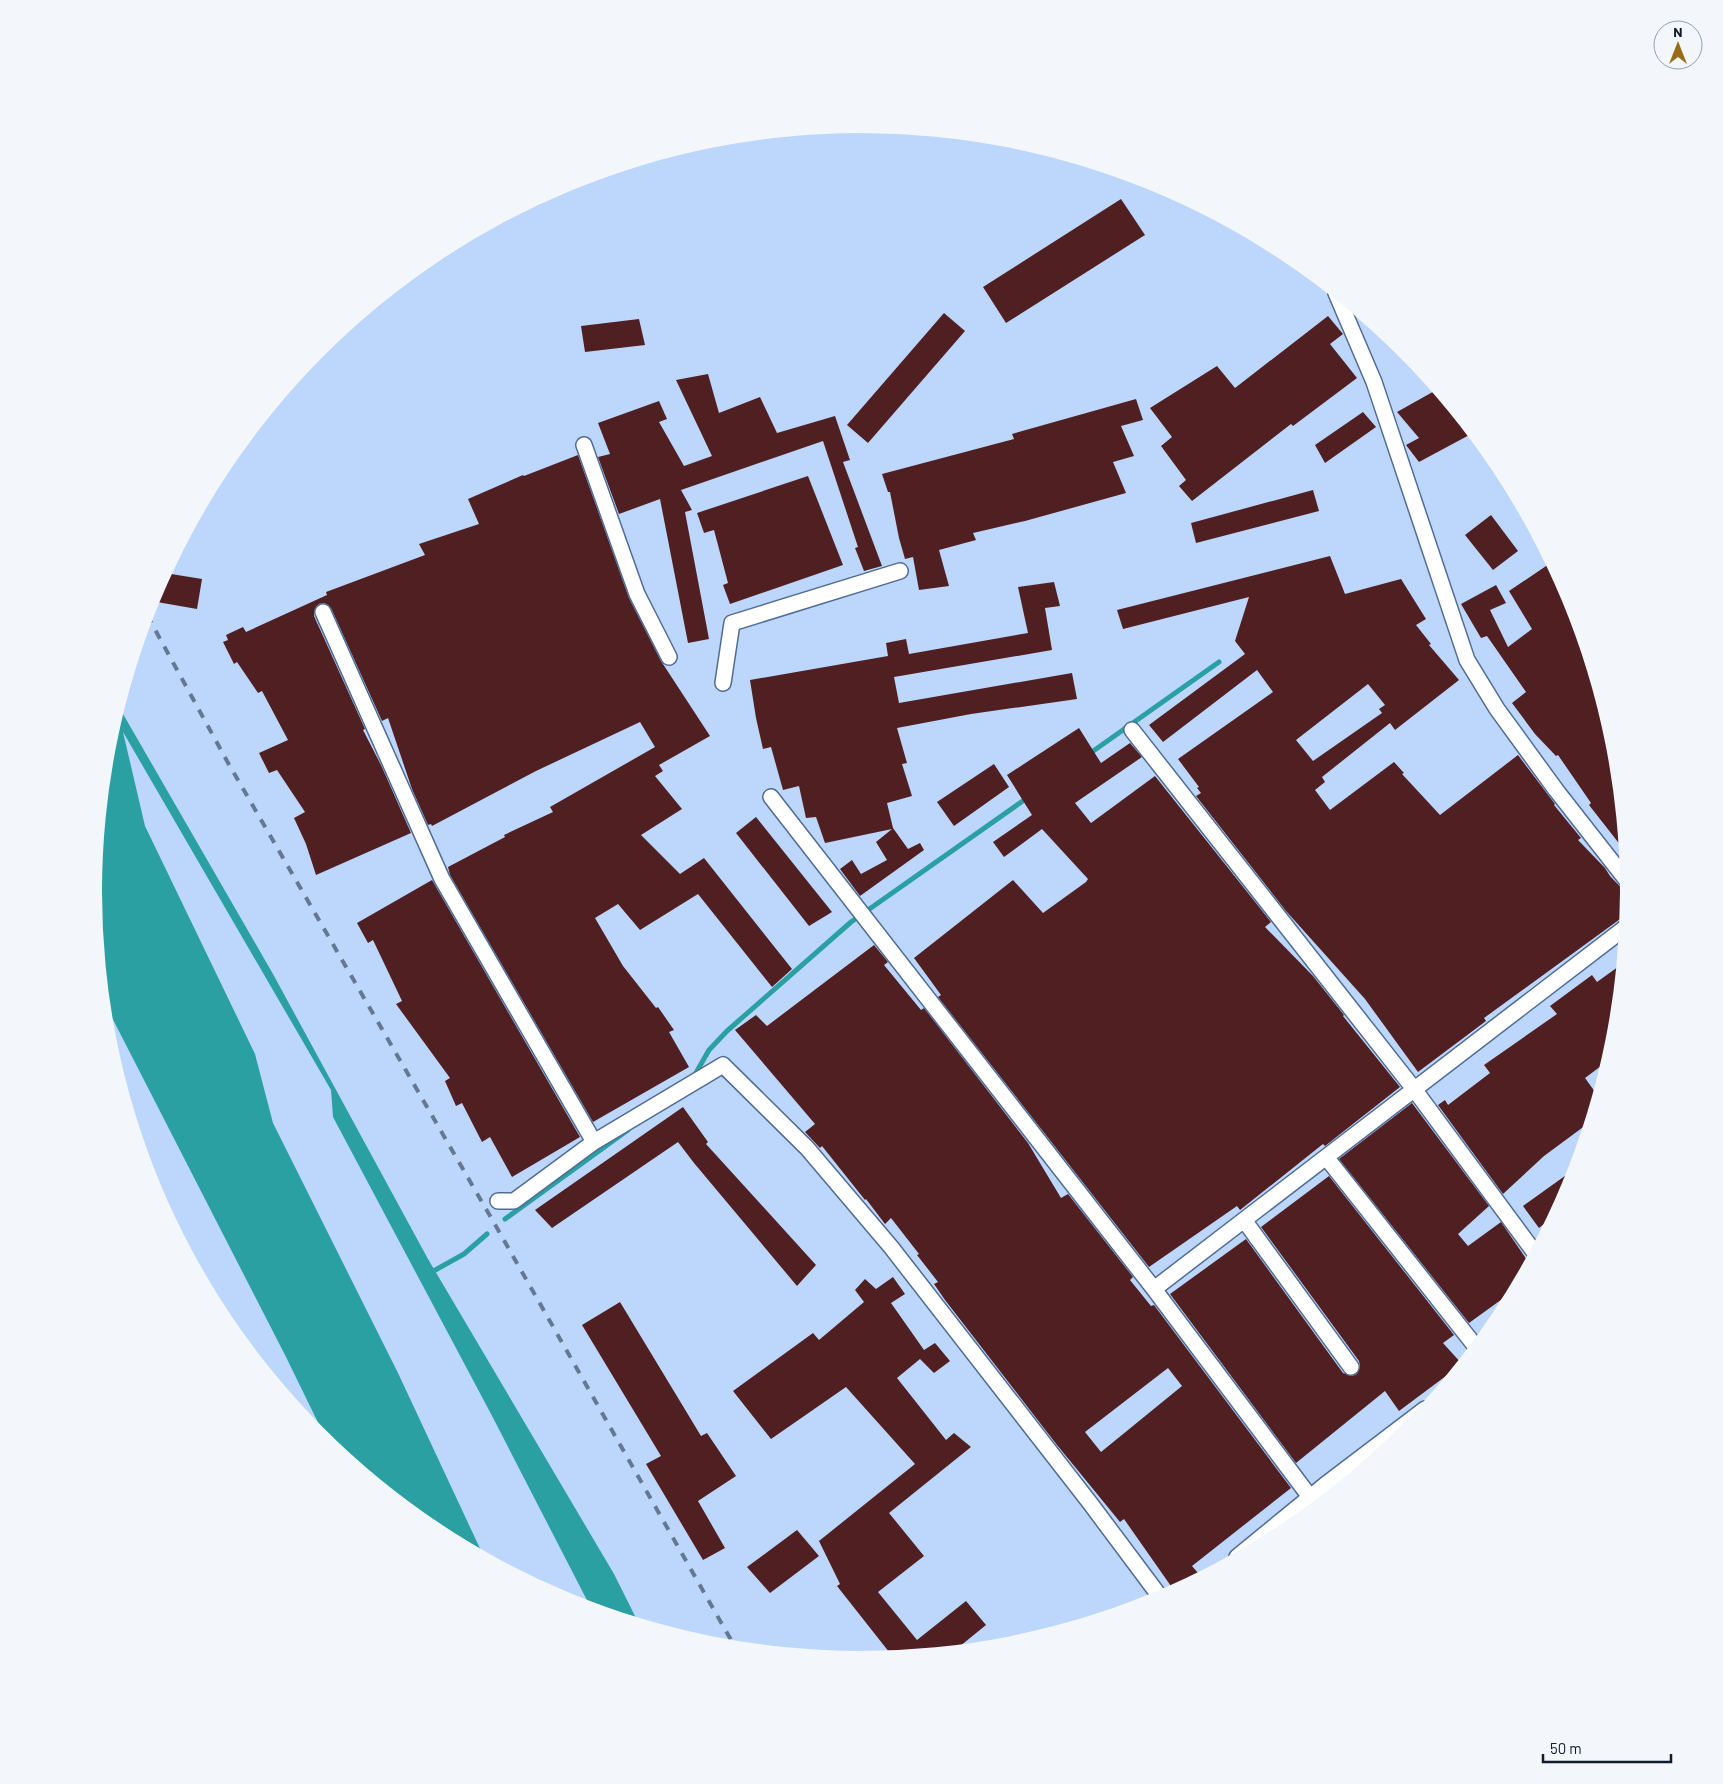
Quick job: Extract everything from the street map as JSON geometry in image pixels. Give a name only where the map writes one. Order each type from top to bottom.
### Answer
[{"type":"street","points":[[1340,303],[1374,382],[1467,660],[1502,716],[1556,790],[1620,871]]},
{"type":"street","points":[[584,445],[637,594],[669,657]]},
{"type":"street","points":[[723,683],[732,624],[900,571]]},
{"type":"street","points":[[323,612],[442,879],[594,1142]]},
{"type":"street","points":[[1132,730],[1414,1089],[1531,1248]]},
{"type":"street","points":[[771,797],[1154,1289],[1310,1497]]},
{"type":"street","points":[[1154,1289],[1619,932]]},
{"type":"street","points":[[498,1201],[514,1201],[594,1142],[723,1065],[807,1148],[891,1247],[1090,1503],[1155,1592]]},
{"type":"street","points":[[1326,1157],[1472,1342]]},
{"type":"street","points":[[1244,1220],[1351,1367]]},
{"type":"street","points":[[1267,1533],[1310,1497],[1391,1435]]},
{"type":"shaded area","points":[[124,715],[273,974],[428,1259],[614,1574],[635,1616],[586,1599],[490,1412],[333,1117],[331,1090],[123,732],[145,826],[255,1054],[273,1123],[398,1373],[480,1547],[399,1494],[361,1463],[325,1429],[317,1420],[114,1022],[104,942],[102,892],[104,842],[109,793]]},
{"type":"building","points":[[1121,199],[1145,235],[1006,323],[983,287]]},
{"type":"building","points":[[944,313],[965,331],[868,443],[847,425]]},
{"type":"building","points":[[1328,316],[1343,334],[1330,344],[1357,378],[1293,426],[1291,424],[1192,501],[1179,486],[1186,480],[1161,446],[1172,437],[1150,408],[1217,366],[1235,388]]},
{"type":"building","points":[[639,319],[645,345],[585,352],[581,326]]},
{"type":"building","points":[[708,374],[719,413],[760,397],[777,433],[835,416],[850,460],[843,462],[882,566],[864,571],[855,548],[858,547],[823,441],[681,490],[692,510],[685,512],[709,639],[688,643],[660,499],[619,514],[598,457],[610,454],[598,423],[659,401],[667,419],[659,422],[684,466],[712,456],[676,380]]},
{"type":"building","points":[[1432,392],[1468,436],[1419,462],[1406,445],[1419,438],[1397,412]]},
{"type":"building","points":[[1136,399],[1143,420],[1121,426],[1134,456],[1113,462],[1126,493],[1025,521],[973,533],[976,540],[939,550],[949,586],[919,590],[913,557],[905,559],[890,492],[888,492],[882,474],[1014,439],[1012,434]]},
{"type":"building","points":[[1363,412],[1376,427],[1325,463],[1315,445]]},
{"type":"building","points":[[578,455],[629,598],[661,661],[710,736],[659,765],[663,771],[655,776],[682,809],[641,835],[680,874],[704,858],[792,969],[772,987],[698,894],[640,930],[618,904],[595,918],[623,966],[656,1008],[658,1007],[674,1030],[669,1032],[689,1067],[593,1122],[450,875],[448,867],[505,837],[504,835],[553,812],[550,807],[655,747],[640,722],[536,771],[432,826],[431,824],[428,825],[412,789],[388,718],[382,721],[331,608],[324,603],[319,604],[314,611],[314,616],[365,729],[363,730],[381,765],[411,833],[316,875],[306,844],[294,818],[305,812],[277,770],[269,773],[259,753],[288,740],[262,691],[258,693],[237,662],[234,664],[223,642],[228,640],[226,635],[243,627],[246,632],[327,595],[326,592],[425,555],[419,544],[479,524],[468,499],[523,475]]},
{"type":"building","points":[[808,476],[843,565],[730,604],[723,585],[728,583],[714,530],[704,533],[697,513]]},
{"type":"building","points":[[1313,490],[1319,511],[1196,543],[1191,523]]},
{"type":"building","points":[[1491,515],[1518,551],[1493,570],[1465,535]]},
{"type":"building","points":[[1330,556],[1345,594],[1401,579],[1426,619],[1416,625],[1431,644],[1429,645],[1459,680],[1395,730],[1390,723],[1322,777],[1325,782],[1315,790],[1330,810],[1394,762],[1404,773],[1402,774],[1440,815],[1518,755],[1554,805],[1581,838],[1578,840],[1620,886],[1619,919],[1484,1018],[1486,1021],[1418,1072],[1365,999],[1286,911],[1196,796],[1201,793],[1197,788],[1199,787],[1178,759],[1273,692],[1257,670],[1163,742],[1149,725],[1245,654],[1235,641],[1249,597],[1123,629],[1117,610]],"holes":[[[1368,684],[1385,705],[1379,709],[1382,713],[1313,761],[1296,740]]]},
{"type":"building","points":[[1546,566],[1563,602],[1595,696],[1606,744],[1614,793],[1619,843],[1589,805],[1591,803],[1558,755],[1556,756],[1535,734],[1512,703],[1526,692],[1487,636],[1481,638],[1461,604],[1496,585],[1506,603],[1490,610],[1508,647],[1532,629],[1509,591]]},
{"type":"building","points":[[173,574],[202,579],[197,609],[160,602]]},
{"type":"building","points":[[1054,582],[1060,606],[1045,608],[1052,650],[894,677],[899,703],[1072,673],[1077,699],[971,714],[897,728],[907,763],[902,764],[912,796],[887,803],[893,828],[908,849],[920,843],[924,850],[860,896],[840,869],[852,860],[861,874],[887,860],[876,842],[892,829],[825,843],[816,817],[806,818],[799,786],[783,790],[771,747],[763,749],[750,680],[888,656],[886,643],[906,639],[909,654],[1028,633],[1018,587]]},
{"type":"building","points":[[1079,728],[1101,763],[1130,743],[1142,757],[1075,803],[1091,823],[1155,776],[1271,922],[1265,927],[1313,976],[1400,1087],[1325,1146],[1323,1144],[1240,1210],[1237,1206],[1149,1267],[938,997],[941,995],[914,958],[1013,880],[1043,913],[1086,882],[1088,879],[1042,829],[1004,857],[993,842],[1032,815],[1007,775]]},
{"type":"building","points":[[994,764],[1009,787],[954,826],[937,802]]},
{"type":"building","points":[[756,817],[832,912],[809,926],[736,833]]},
{"type":"building","points":[[432,880],[580,1137],[512,1177],[490,1137],[482,1142],[462,1103],[456,1106],[445,1081],[450,1078],[396,1004],[402,1001],[373,940],[368,943],[357,923]]},
{"type":"building","points":[[874,945],[888,962],[884,965],[921,1010],[924,1008],[1028,1143],[1061,1198],[1068,1194],[1133,1277],[1130,1280],[1151,1306],[1154,1305],[1291,1488],[1192,1566],[1198,1573],[1170,1585],[1124,1519],[1120,1522],[1057,1445],[945,1300],[934,1284],[938,1282],[891,1218],[885,1224],[822,1146],[820,1148],[805,1132],[815,1124],[735,1030],[756,1015],[767,1026]],"holes":[[[1168,1368],[1182,1386],[1101,1452],[1085,1432]]]},
{"type":"building","points":[[1616,968],[1606,1040],[1600,1067],[1585,1078],[1594,1091],[1583,1127],[1544,1156],[1503,1194],[1438,1105],[1445,1100],[1448,1105],[1490,1073],[1484,1065],[1557,1014],[1550,1006],[1592,975],[1597,982]]},
{"type":"building","points":[[1412,1103],[1489,1206],[1458,1234],[1468,1246],[1501,1222],[1526,1259],[1502,1299],[1469,1323],[1339,1159]]},
{"type":"building","points":[[683,1107],[708,1142],[706,1144],[816,1265],[797,1286],[678,1142],[552,1228],[535,1210]]},
{"type":"building","points":[[1329,1176],[1454,1335],[1443,1343],[1459,1360],[1445,1377],[1399,1411],[1385,1391],[1296,1463],[1170,1294],[1246,1239],[1343,1373],[1352,1376],[1357,1374],[1360,1366],[1359,1361],[1261,1227]]},
{"type":"building","points":[[1565,1176],[1544,1224],[1539,1228],[1523,1206]]},
{"type":"building","points":[[893,1277],[905,1294],[891,1303],[924,1350],[935,1343],[950,1361],[934,1373],[920,1359],[897,1378],[946,1440],[954,1433],[971,1447],[889,1513],[924,1556],[878,1592],[917,1640],[966,1601],[986,1625],[961,1645],[887,1650],[837,1586],[840,1584],[819,1541],[915,1464],[846,1387],[771,1439],[733,1391],[813,1333],[819,1340],[864,1302],[855,1290],[865,1279],[876,1289]]},
{"type":"building","points":[[620,1302],[701,1436],[707,1433],[736,1476],[698,1501],[725,1548],[703,1560],[646,1464],[661,1456],[582,1325]]},
{"type":"building","points":[[797,1530],[819,1556],[770,1593],[747,1567]]},
{"type":"waterway","points":[[1089,754],[1219,662]]},
{"type":"waterway","points":[[693,1078],[709,1050],[727,1031],[851,922],[1027,798]]},
{"type":"waterway","points":[[505,1219],[628,1130]]},
{"type":"waterway","points":[[430,1273],[464,1254],[487,1234]]},
{"type":"railway","points":[[152,624],[227,761],[497,1228],[731,1639]]}]
